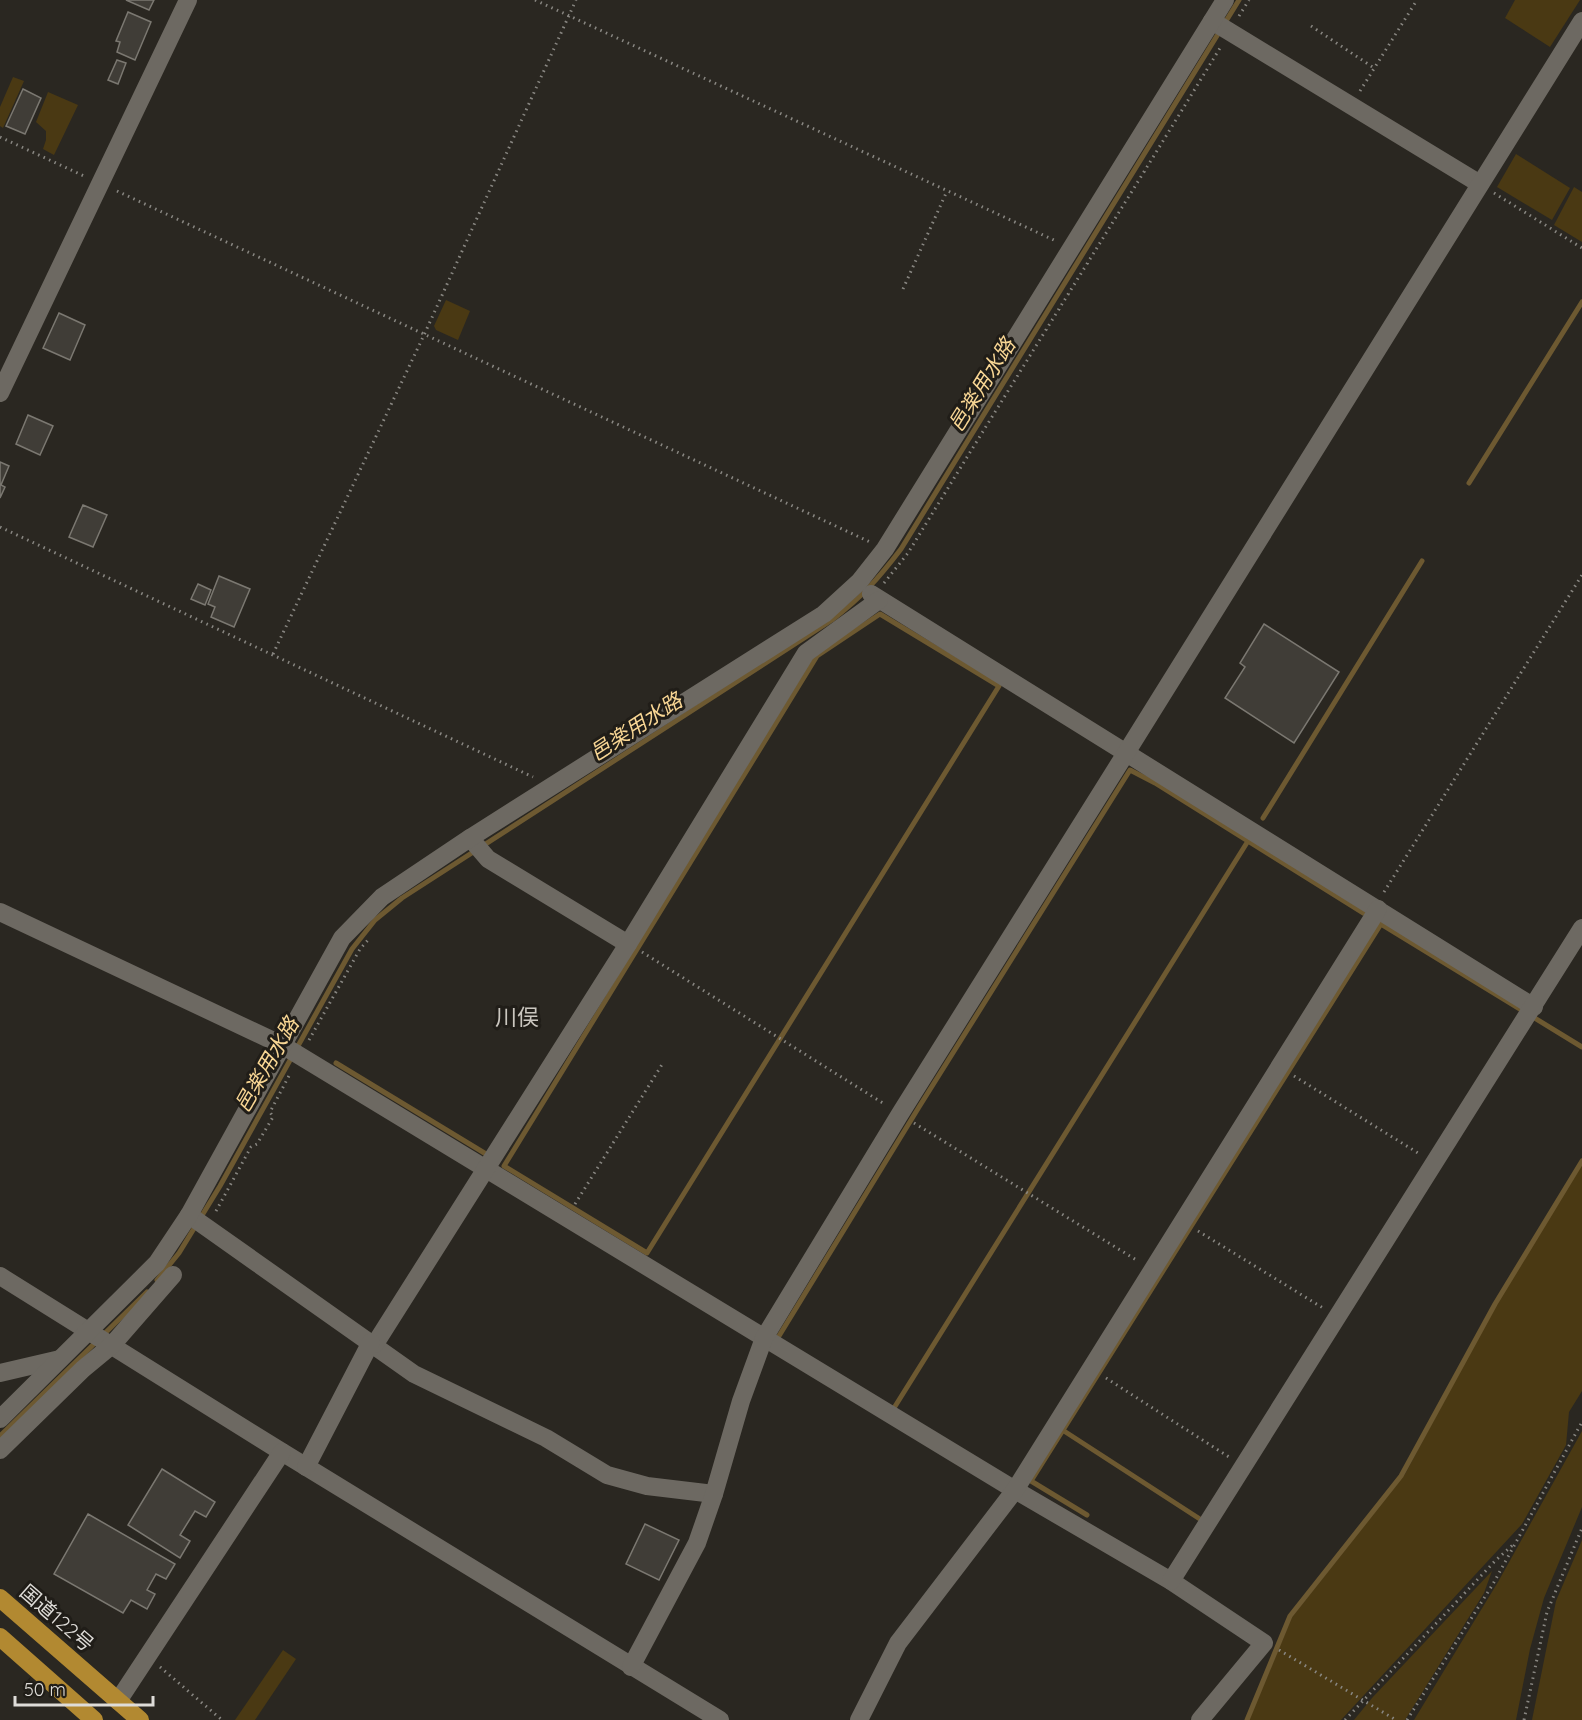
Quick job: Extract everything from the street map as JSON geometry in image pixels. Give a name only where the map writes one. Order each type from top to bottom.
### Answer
[{"type":"highway","name":"国道122号","points":[[0,1598],[140,1720]]},
{"type":"highway","points":[[0,1637],[94,1720]]},
{"type":"street","points":[[0,393],[188,0]]},
{"type":"street","points":[[0,1419],[157,1263],[189,1215],[342,938],[382,897],[470,838],[554,787],[824,614],[859,582],[885,549],[1225,0]]},
{"type":"street","points":[[1212,21],[1480,184]]},
{"type":"street","points":[[631,1667],[697,1543],[741,1401],[764,1338],[900,1114],[1582,21]]},
{"type":"street","points":[[859,582],[877,598],[1534,1007]]},
{"type":"street","points":[[306,1467],[373,1343],[628,944],[806,653],[877,598]]},
{"type":"street","points":[[470,838],[488,859],[628,944]]},
{"type":"street","points":[[859,1720],[898,1642],[1016,1491],[1280,1067],[1376,908]]},
{"type":"street","points":[[0,912],[300,1055],[1016,1491],[1171,1581],[1264,1643],[1200,1720]]},
{"type":"street","points":[[1171,1581],[1582,928]]},
{"type":"street","points":[[189,1215],[414,1374],[546,1438],[607,1475],[647,1486],[714,1494]]},
{"type":"street","points":[[0,1450],[82,1369],[112,1345],[173,1275]]},
{"type":"street","points":[[0,1276],[306,1467],[720,1720]]},
{"type":"street","points":[[0,1373],[60,1359]]},
{"type":"street","points":[[118,1701],[282,1452]]},
{"type":"path","points":[[535,0],[1071,248]]},
{"type":"path","points":[[273,654],[423,335],[576,0]]},
{"type":"path","points":[[877,598],[908,554],[1249,0]]},
{"type":"path","points":[[1351,106],[1417,0]]},
{"type":"path","points":[[1311,26],[1374,68]]},
{"type":"path","points":[[0,136],[885,549]]},
{"type":"path","points":[[1480,184],[1582,248]]},
{"type":"path","points":[[903,289],[946,190]]},
{"type":"path","points":[[0,527],[554,787]]},
{"type":"path","points":[[1376,908],[1582,575]]},
{"type":"path","points":[[206,1227],[251,1147],[257,1144],[273,1117],[270,1112],[300,1055],[360,949],[368,940]]},
{"type":"path","points":[[566,1218],[663,1063]]},
{"type":"path","points":[[1280,1067],[1435,1164]]},
{"type":"path","points":[[1184,1222],[1338,1317]]},
{"type":"path","points":[[1091,1370],[1244,1466]]},
{"type":"path","points":[[1407,1720],[1493,1584],[1582,1422]]},
{"type":"path","points":[[1524,1720],[1547,1612],[1582,1528]]},
{"type":"path","points":[[1345,1720],[1495,1561],[1516,1542]]},
{"type":"path","points":[[1274,1647],[1395,1720]]},
{"type":"path","points":[[147,1656],[222,1720]]},
{"type":"shaded area","points":[[1515,0],[1580,0],[1550,47],[1505,18]]},
{"type":"shaded area","points":[[13,77],[24,81],[3,128],[0,126],[0,107]]},
{"type":"shaded area","points":[[48,92],[78,105],[54,155],[43,149],[46,131],[36,122]]},
{"type":"shaded area","points":[[1516,154],[1570,188],[1552,220],[1497,187]]},
{"type":"shaded area","points":[[1574,187],[1582,192],[1582,242],[1554,225]]},
{"type":"shaded area","points":[[446,300],[470,311],[458,340],[436,330],[434,326]]},
{"type":"shaded area","points":[[1582,1164],[1582,1391],[1569,1412],[1566,1445],[1522,1524],[1341,1720],[1249,1720],[1292,1617],[1405,1474],[1493,1310]]},
{"type":"shaded area","points":[[1582,1431],[1582,1507],[1544,1598],[1530,1649],[1516,1720],[1414,1720],[1498,1582]]},
{"type":"shaded area","points":[[1582,1540],[1582,1720],[1532,1720],[1556,1601]]},
{"type":"shaded area","points":[[1492,1571],[1484,1593],[1405,1720],[1354,1720],[1372,1698]]},
{"type":"shaded area","points":[[283,1650],[296,1659],[255,1720],[235,1720]]},
{"type":"building","points":[[126,0],[154,0],[149,10]]},
{"type":"building","points":[[128,12],[151,22],[135,60],[117,52],[120,42],[116,41]]},
{"type":"building","points":[[117,60],[126,63],[118,84],[108,80]]},
{"type":"building","points":[[23,89],[41,98],[25,134],[6,126]]},
{"type":"building","points":[[59,313],[85,325],[70,360],[43,348]]},
{"type":"building","points":[[28,415],[53,426],[40,455],[16,444]]},
{"type":"building","points":[[0,462],[9,466],[1,485],[5,487],[0,498]]},
{"type":"building","points":[[83,505],[107,515],[93,547],[69,537]]},
{"type":"building","points":[[219,576],[250,589],[234,627],[211,617],[215,607],[208,604]]},
{"type":"building","points":[[198,584],[211,590],[205,605],[191,599]]},
{"type":"building","points":[[1264,624],[1339,672],[1294,743],[1225,698],[1245,667],[1240,663]]},
{"type":"building","points":[[162,1469],[215,1502],[206,1517],[195,1511],[180,1535],[190,1541],[180,1558],[128,1525]]},
{"type":"building","points":[[88,1514],[175,1564],[166,1579],[156,1574],[147,1590],[155,1594],[147,1609],[131,1600],[123,1613],[54,1574]]},
{"type":"building","points":[[645,1524],[679,1540],[659,1580],[626,1564]]},
{"type":"waterway","name":"邑楽用水路","points":[[157,1280],[179,1253],[220,1186],[352,949],[375,920],[402,898],[832,620],[885,570],[901,549],[1239,0]]},
{"type":"waterway","points":[[1469,483],[1582,302]]},
{"type":"waterway","points":[[1263,818],[1422,561]]},
{"type":"waterway","points":[[880,614],[999,686],[647,1253],[504,1166],[817,656],[880,614]]},
{"type":"waterway","points":[[779,1336],[1130,770],[1155,783],[1363,913]]},
{"type":"waterway","points":[[894,1408],[1248,841]]},
{"type":"waterway","points":[[1087,1515],[1031,1481],[1381,924],[1582,1047]]},
{"type":"waterway","points":[[336,1063],[486,1154]]},
{"type":"waterway","points":[[1247,1720],[1290,1616],[1401,1476],[1495,1304],[1582,1161]]},
{"type":"waterway","name":"邑楽用水路","points":[[0,1436],[147,1292]]},
{"type":"waterway","points":[[1064,1431],[1206,1523]]},
{"type":"district","name":"川俣","points":[[517,1017]]}]
